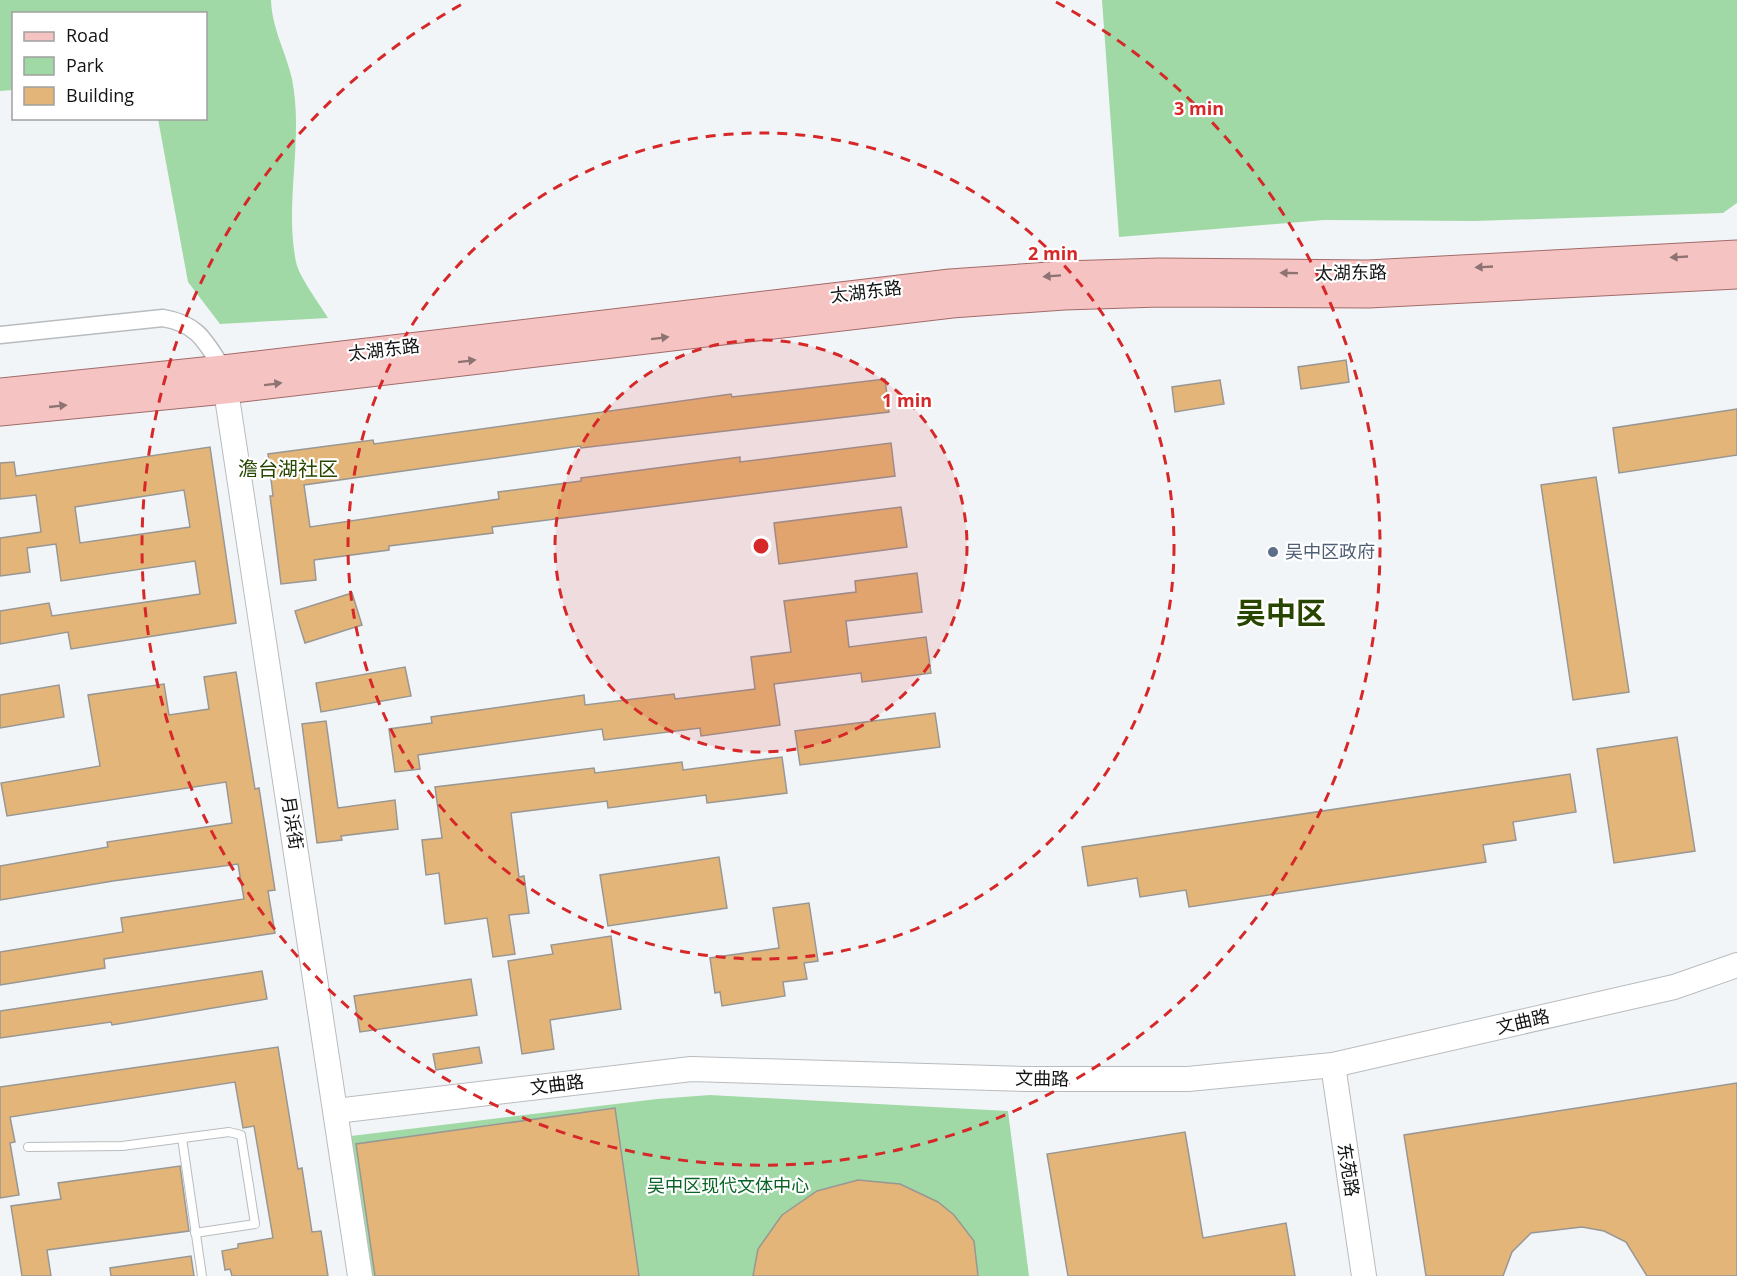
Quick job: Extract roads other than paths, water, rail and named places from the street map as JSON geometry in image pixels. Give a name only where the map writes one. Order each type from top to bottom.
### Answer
[{"type":"main road","name":"太湖东路","points":[[0,412],[224,379],[950,283],[1139,272],[1368,273],[1737,254]]},
{"type":"main road","name":"太湖东路","points":[[0,392],[224,379],[952,304],[1064,296],[1160,292],[1369,294],[1737,275]]},
{"type":"street","points":[[0,335],[163,318],[196,330],[224,379]]},
{"type":"street","name":"月浜街","points":[[224,379],[360,1276]]},
{"type":"street","name":"文曲路","points":[[336,1111],[691,1069],[1025,1079],[1188,1079],[1333,1065],[1674,987],[1737,965]]},
{"type":"street","name":"东苑路","points":[[1333,1065],[1364,1276]]},
{"type":"lane","points":[[28,1147],[122,1146],[229,1132],[241,1135],[255,1224],[195,1233]]},
{"type":"lane","points":[[182,1138],[202,1276]]},
{"type":"place","name":"吴中区政府","points":[[1273,552]]},
{"type":"district","name":"澹台湖社区","points":[[288,469]]},
{"type":"district","name":"吴中区","points":[[1281,614]]},
{"type":"park label","name":"吴中区现代文体中心","points":[[728,1186]]}]
